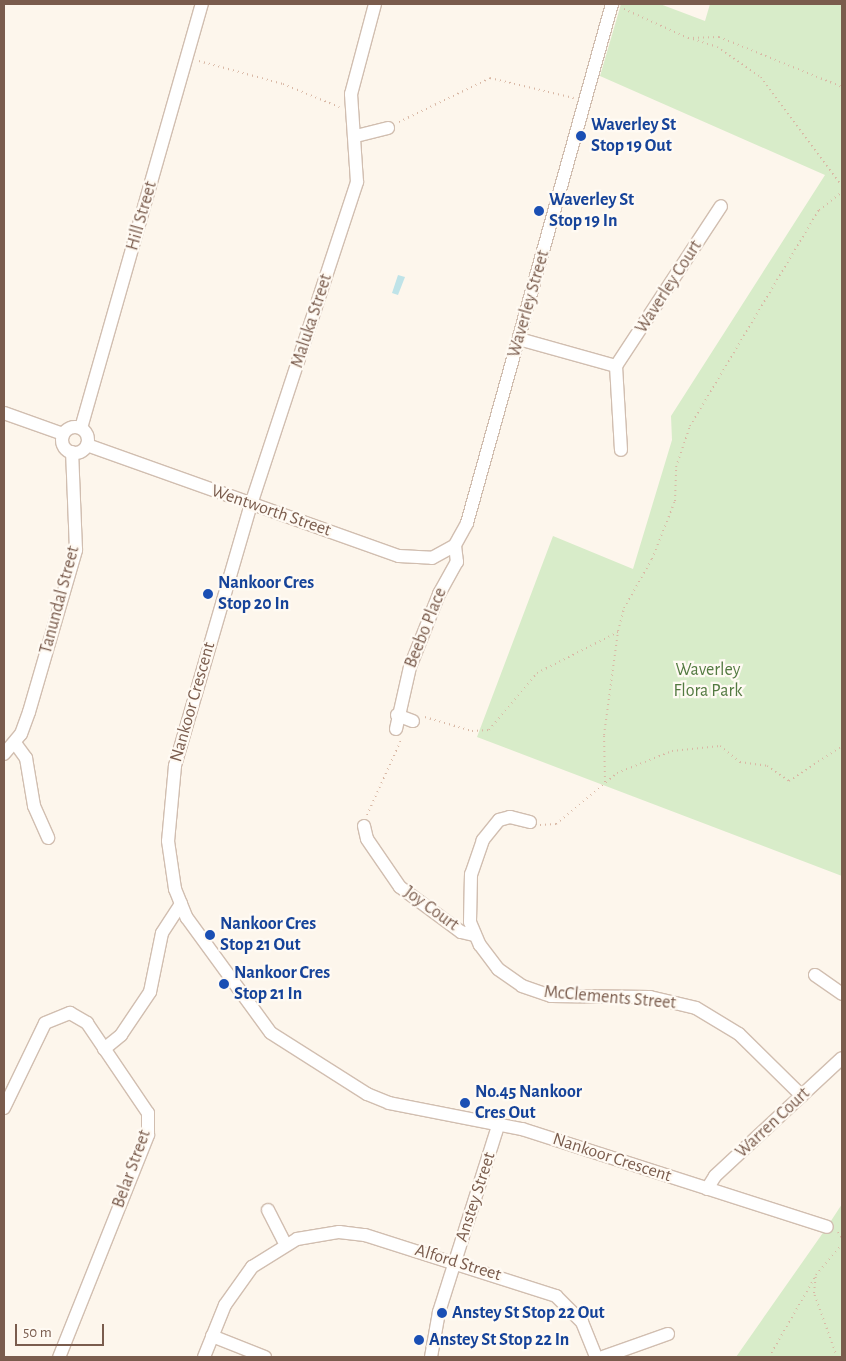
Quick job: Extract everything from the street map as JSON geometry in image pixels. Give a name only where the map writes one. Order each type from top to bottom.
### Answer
[{"type":"street","name":"Hill Street","points":[[81,428],[202,4]]},
{"type":"street","name":"Maluka Street","points":[[251,504],[357,182],[356,136],[351,110],[354,78],[375,4]]},
{"type":"street","name":"Waverley Street","points":[[455,545],[467,523],[585,101],[617,6]]},
{"type":"street","points":[[356,136],[388,128]]},
{"type":"street","name":"Waverley Court","points":[[621,450],[613,385],[616,366],[721,206]]},
{"type":"street","points":[[519,340],[616,366]]},
{"type":"street","points":[[4,413],[63,434]]},
{"type":"street","points":[[70,427],[81,428],[88,435],[87,445],[72,452],[64,446],[63,434],[70,427]]},
{"type":"street","name":"Wentworth Street","points":[[87,445],[399,556],[432,558],[455,545]]},
{"type":"street","name":"Tanundal Street","points":[[4,754],[15,743],[29,712],[76,550],[72,452]]},
{"type":"street","name":"Nankoor Crescent","points":[[251,504],[172,784],[168,841],[180,904],[258,1018],[284,1043],[379,1099],[499,1123],[827,1227]]},
{"type":"street","name":"Beebo Place","points":[[396,729],[397,715],[432,610],[457,562],[455,545]]},
{"type":"street","points":[[397,715],[414,722]]},
{"type":"street","points":[[15,743],[26,758],[34,806],[48,838]]},
{"type":"street","name":"McClements Street","points":[[530,822],[504,818],[483,840],[468,890],[474,935],[498,968],[535,992],[665,999],[712,1015],[739,1034],[802,1096]]},
{"type":"street","name":"Joy Court","points":[[364,826],[367,839],[400,888],[461,932],[474,935]]},
{"type":"street","points":[[104,1049],[121,1035],[150,992],[162,933],[180,904]]},
{"type":"street","points":[[815,976],[842,994]]},
{"type":"street","name":"Belar Street","points":[[4,1108],[8,1089],[45,1023],[56,1015],[70,1013],[82,1018],[145,1106],[149,1128],[59,1357]]},
{"type":"street","name":"Warren Court","points":[[707,1189],[715,1176],[842,1058]]},
{"type":"street","name":"Anstey Street","points":[[431,1357],[455,1262],[499,1123]]},
{"type":"street","points":[[268,1210],[285,1244]]},
{"type":"street","name":"Alford Street","points":[[204,1357],[212,1336],[242,1278],[285,1244],[324,1233],[352,1233],[455,1262],[564,1300],[582,1322],[596,1357]]},
{"type":"street","points":[[603,1357],[668,1334]]},
{"type":"street","points":[[212,1336],[265,1357]]},
{"type":"path","points":[[617,6],[688,38],[718,47],[761,77],[842,186]]},
{"type":"path","points":[[688,38],[720,37],[842,87]]},
{"type":"path","points":[[187,58],[351,110]]},
{"type":"path","points":[[388,128],[490,78],[585,101]]},
{"type":"path","points":[[605,782],[604,735],[618,631],[624,608],[645,576],[675,501],[676,467],[690,426],[819,210],[842,192]]},
{"type":"path","points":[[414,722],[430,715],[472,731],[489,730],[537,673],[618,631]]},
{"type":"path","points":[[364,826],[401,747],[396,729]]},
{"type":"path","points":[[530,822],[556,824],[605,782],[672,751],[720,746],[740,762],[767,766],[789,782],[842,746]]},
{"type":"path","points":[[769,1357],[816,1275],[842,1244]]},
{"type":"path","points":[[816,1275],[820,1317],[837,1357]]},
{"type":"green space","name":"Waverley Flora Park","points":[[621,4],[660,4],[705,21],[710,4],[842,4],[842,876],[477,737],[553,536],[633,569],[672,440],[671,416],[825,175],[600,76]]},
{"type":"green space","points":[[842,1204],[842,1357],[736,1357],[827,1227]]},
{"type":"water","points":[[398,275],[405,277],[398,295],[392,293]]},
{"type":"place","name":"Waverley St Stop 19 Out","points":[[581,136]]},
{"type":"place","name":"Waverley St Stop 19 In","points":[[539,211]]},
{"type":"place","name":"Nankoor Cres Stop 20 In","points":[[208,594]]},
{"type":"place","name":"Nankoor Cres Stop 21 Out","points":[[210,935]]},
{"type":"place","name":"Nankoor Cres Stop 21 In","points":[[224,984]]},
{"type":"place","name":"No.45 Nankoor Cres Out","points":[[465,1103]]},
{"type":"place","name":"Anstey St Stop 22 Out","points":[[442,1313]]},
{"type":"place","name":"Anstey St Stop 22 In","points":[[419,1340]]}]
